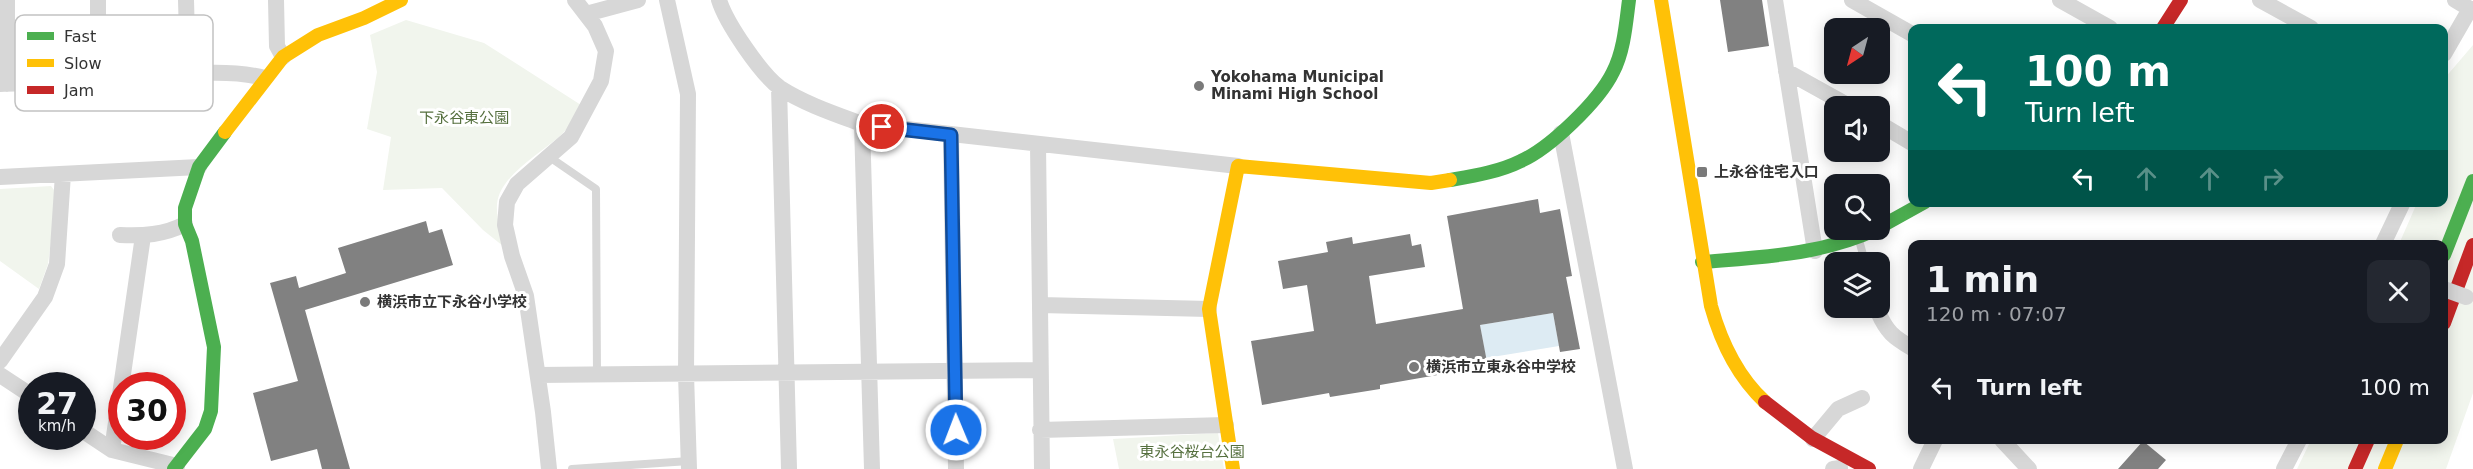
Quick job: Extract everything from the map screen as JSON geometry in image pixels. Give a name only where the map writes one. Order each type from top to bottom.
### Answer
[{"type":"main road","points":[[175,467],[200,436],[211,411],[214,347],[192,241],[185,224],[185,208],[199,167],[283,57],[318,35],[364,18],[401,0]]},
{"type":"main road","points":[[1233,469],[1209,309],[1238,166],[1431,183],[1476,176],[1522,161],[1561,133],[1598,96],[1614,71],[1624,33],[1629,0]]},
{"type":"main road","points":[[1661,0],[1702,262],[1712,313],[1722,341],[1735,366],[1753,389],[1795,429],[1813,439],[1838,465],[1869,469]]},
{"type":"main road","points":[[2166,24],[2181,0]]},
{"type":"main road","points":[[2448,245],[2473,181]]},
{"type":"main road","points":[[1890,221],[1916,207]]},
{"type":"main road","points":[[1702,262],[1815,252],[1853,240]]},
{"type":"main road","points":[[2448,312],[2473,245]]},
{"type":"main road","points":[[2355,469],[2366,444]]},
{"type":"main road","points":[[2385,469],[2395,444]]},
{"type":"street","points":[[4,84],[8,0]]},
{"type":"street","points":[[186,0],[186,15]]},
{"type":"street","points":[[276,0],[277,46],[283,57]]},
{"type":"street","points":[[364,0],[364,18]]},
{"type":"street","points":[[549,469],[526,296],[512,256],[505,225],[507,202],[517,184],[571,137],[601,81],[606,51],[595,26],[575,0]]},
{"type":"street","points":[[586,14],[638,0]]},
{"type":"street","points":[[667,0],[688,94],[686,374],[689,465]]},
{"type":"street","points":[[719,0],[723,15],[753,57],[779,87],[819,107],[862,124],[1238,166]]},
{"type":"street","points":[[1775,0],[1815,252]]},
{"type":"street","points":[[1852,0],[1908,32]]},
{"type":"street","points":[[2060,0],[2103,24]]},
{"type":"street","points":[[2260,0],[2304,24]]},
{"type":"street","points":[[2448,47],[2471,9],[2455,0]]},
{"type":"street","points":[[1786,70],[1832,96]]},
{"type":"street","points":[[213,74],[248,74],[265,78]]},
{"type":"street","points":[[779,87],[789,469]]},
{"type":"street","points":[[862,124],[872,469]]},
{"type":"street","points":[[1890,130],[1908,140]]},
{"type":"street","points":[[1561,133],[1625,469]]},
{"type":"street","points":[[951,135],[956,469]]},
{"type":"street","points":[[1038,144],[1042,469]]},
{"type":"street","points":[[0,177],[199,167]]},
{"type":"street","points":[[0,361],[45,297],[57,264],[63,174]]},
{"type":"street","points":[[2385,240],[2401,207]]},
{"type":"street","points":[[120,235],[143,236],[173,231],[185,224]]},
{"type":"street","points":[[123,372],[143,236]]},
{"type":"street","points":[[2448,291],[2469,299]]},
{"type":"street","points":[[1040,305],[1209,309]]},
{"type":"street","points":[[1881,318],[1894,338],[1908,346]]},
{"type":"street","points":[[538,375],[1040,370]]},
{"type":"street","points":[[0,375],[18,387]]},
{"type":"street","points":[[1813,439],[1838,409],[1862,398]]},
{"type":"street","points":[[1040,430],[1226,425]]},
{"type":"street","points":[[1921,469],[1933,444]]},
{"type":"street","points":[[2006,444],[2029,469]]},
{"type":"street","points":[[2284,469],[2297,444]]},
{"type":"street","points":[[112,450],[175,467]]},
{"type":"lane","points":[[548,156],[596,189],[597,375]]},
{"type":"lane","points":[[572,469],[689,465]]},
{"type":"green space","name":"下永谷東公園","points":[[406,20],[484,43],[581,105],[566,130],[514,173],[500,193],[497,209],[503,246],[483,230],[442,188],[383,190],[391,137],[367,129],[377,72],[370,35]]},
{"type":"green space","points":[[2473,45],[2473,393],[2446,469],[2297,469],[2309,444],[2448,444],[2448,240],[2401,240],[2415,207],[2448,207],[2448,74]]},
{"type":"green space","points":[[51,186],[57,194],[48,264],[39,289],[0,261],[0,189]]},
{"type":"green space","name":"東永谷桜台公園","points":[[1218,433],[1224,469],[1119,469],[1113,439]]},
{"type":"shaded area","points":[[1553,313],[1559,346],[1486,358],[1480,325]]},
{"type":"building","points":[[1720,0],[1762,0],[1769,46],[1728,52]]},
{"type":"building","points":[[1538,199],[1540,213],[1560,209],[1572,276],[1566,277],[1580,349],[1560,352],[1553,313],[1480,325],[1487,362],[1448,368],[1449,373],[1380,385],[1380,389],[1330,397],[1329,393],[1262,405],[1251,341],[1314,331],[1307,285],[1283,289],[1278,261],[1328,252],[1326,242],[1352,237],[1353,244],[1410,234],[1412,246],[1421,244],[1425,267],[1369,276],[1376,324],[1463,309],[1447,216]]},
{"type":"building","points":[[426,221],[429,233],[442,229],[453,265],[305,310],[350,469],[322,469],[317,449],[271,461],[253,393],[298,381],[270,283],[296,276],[299,288],[346,273],[338,248]]},
{"type":"building","points":[[2140,444],[2147,444],[2166,460],[2158,469],[2118,469]]},
{"type":"traffic: fast","points":[[1450,180],[1513,165],[1546,146],[1573,122],[1597,96],[1617,64],[1626,27],[1629,0]]},
{"type":"traffic: fast","points":[[174,469],[205,429],[211,411],[214,347],[192,241],[185,224],[185,208],[199,167],[225,132]]},
{"type":"traffic: fast","points":[[2448,245],[2473,181]]},
{"type":"traffic: fast","points":[[1890,221],[1916,207]]},
{"type":"traffic: fast","points":[[1702,262],[1812,250],[1848,240]]},
{"type":"traffic: slow","points":[[225,132],[283,57],[318,35],[364,18],[401,0]]},
{"type":"traffic: slow","points":[[1661,0],[1711,306],[1731,358],[1746,381],[1765,402]]},
{"type":"traffic: slow","points":[[1233,469],[1209,309],[1238,166],[1431,183],[1450,180]]},
{"type":"traffic: slow","points":[[2385,469],[2395,444]]},
{"type":"traffic: jam","points":[[2166,24],[2181,0]]},
{"type":"traffic: jam","points":[[2448,312],[2473,245]]},
{"type":"traffic: jam","points":[[1765,402],[1812,438],[1869,469]]},
{"type":"traffic: jam","points":[[2355,469],[2366,444]]},
{"type":"place","name":"Yokohama Municipal Minami High School","points":[[1199,86]]},
{"type":"place","name":"上永谷住宅入口","points":[[1702,172]]},
{"type":"place","name":"横浜市立下永谷小学校","points":[[365,302]]},
{"type":"place","name":"横浜市立東永谷中学校","points":[[1414,367]]},
{"type":"route","points":[[882,127],[951,135],[956,430]]}]
